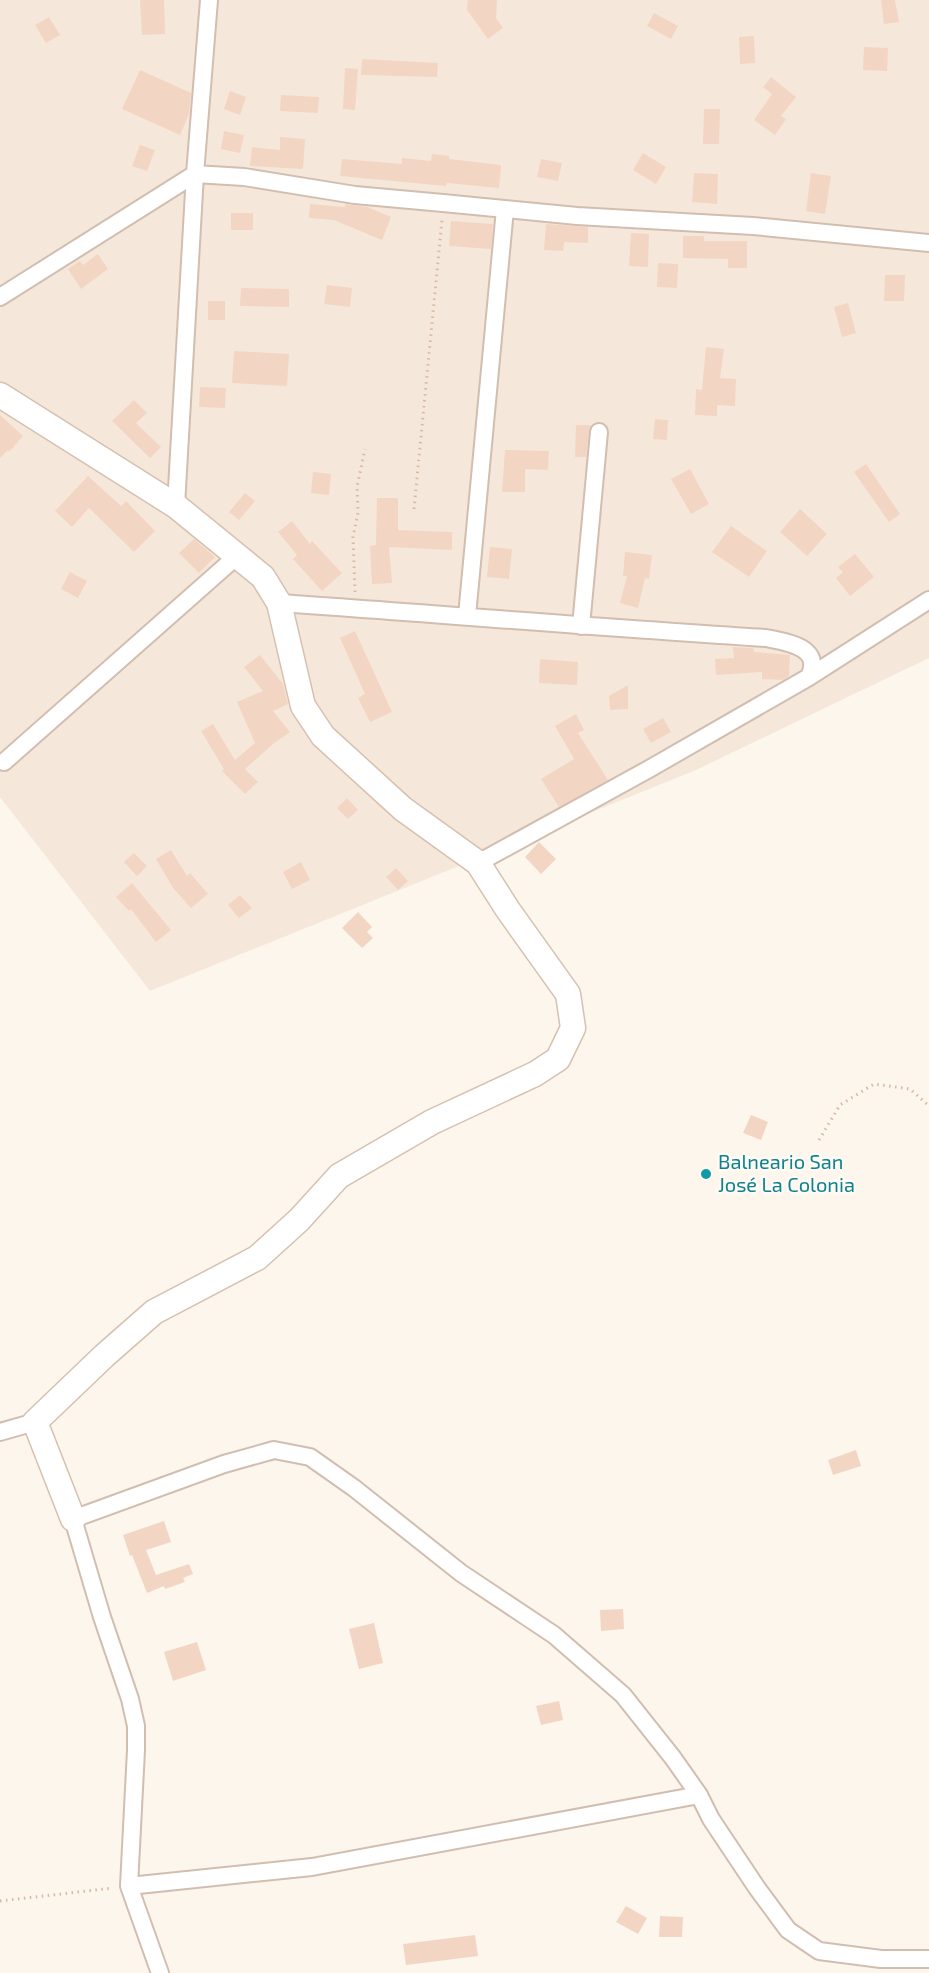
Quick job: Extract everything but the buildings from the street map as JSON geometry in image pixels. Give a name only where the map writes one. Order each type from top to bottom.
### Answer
[{"type":"street","points":[[176,506],[195,174],[209,0]]},
{"type":"street","points":[[0,297],[195,174],[244,177],[355,195],[577,216],[753,226],[929,243]]},
{"type":"street","points":[[467,616],[505,209]]},
{"type":"street","points":[[0,394],[176,506],[263,577],[279,603],[303,706],[323,736],[403,809],[478,863],[508,910],[568,994],[573,1028],[558,1059],[535,1074],[432,1122],[339,1176],[299,1220],[257,1258],[154,1312],[35,1422],[0,1432]]},
{"type":"street","points":[[581,626],[599,432]]},
{"type":"street","points":[[4,762],[237,556]]},
{"type":"street","points":[[478,863],[649,769],[809,677],[929,600]]},
{"type":"street","points":[[279,603],[766,638],[794,644],[807,652],[814,667],[809,677]]},
{"type":"street","points":[[35,1422],[73,1519],[102,1617],[130,1699],[136,1726],[136,1750],[129,1886],[160,1973]]},
{"type":"street","points":[[73,1519],[224,1464],[274,1450],[310,1457],[354,1488],[461,1573],[562,1643],[623,1695],[699,1795],[711,1819],[788,1930],[819,1951],[881,1959],[929,1959]]},
{"type":"street","points":[[129,1886],[312,1867],[699,1795]]},
{"type":"path","points":[[414,509],[443,203]]},
{"type":"path","points":[[356,609],[352,537],[358,513],[357,487],[365,448]]},
{"type":"path","points":[[819,1140],[840,1105],[874,1084],[910,1089],[929,1106]]},
{"type":"path","points":[[0,1901],[129,1886]]},
{"type":"shaded area","points":[[0,0],[929,0],[929,658],[696,770],[150,991],[0,797]]},
{"type":"place","name":"Balneario San José La Colonia","points":[[706,1174]]}]
